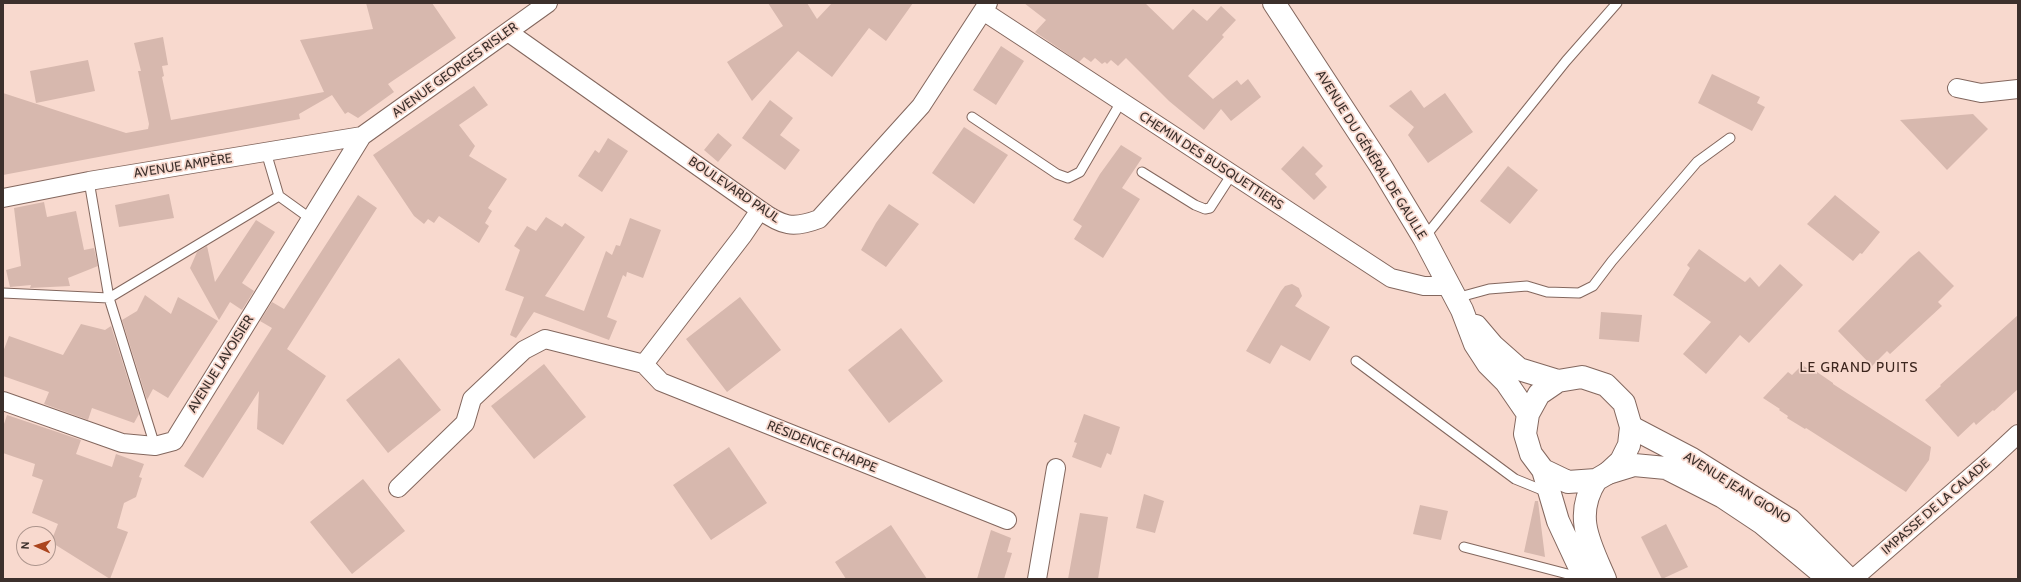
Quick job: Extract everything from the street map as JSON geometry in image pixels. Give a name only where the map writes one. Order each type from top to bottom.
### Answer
[{"type":"main road","name":"AVENUE DU GÉNÉRAL DE GAULLE","points":[[1274,3],[1380,166],[1424,238],[1456,298],[1475,344],[1488,364],[1506,382],[1528,414]]},
{"type":"main road","name":"AVENUE DU GÉNÉRAL DE GAULLE","points":[[1456,298],[1493,346],[1519,369],[1558,381]]},
{"type":"main road","points":[[1582,377],[1606,385],[1624,403],[1631,427],[1629,445],[1621,461],[1602,476],[1589,491],[1584,515],[1591,579],[1558,521],[1543,470],[1531,454],[1525,434],[1528,414],[1539,394],[1558,381],[1582,377]]},
{"type":"main road","name":"AVENUE JEAN GIONO","points":[[1631,427],[1692,459],[1790,520],[1849,579]]},
{"type":"main road","name":"AVENUE JEAN GIONO","points":[[1602,476],[1634,465],[1666,468],[1723,497],[1762,523],[1829,579]]},
{"type":"main road","points":[[1543,470],[1568,482],[1602,476]]},
{"type":"street","name":"AVENUE GEORGES RISLER","points":[[362,136],[548,3]]},
{"type":"street","name":"BOULEVARD PAUL","points":[[508,32],[774,220],[788,226],[805,224],[819,219],[921,106],[985,7]]},
{"type":"street","name":"CHEMIN DES BUSQUETTIERS","points":[[985,7],[1121,102],[1391,278],[1424,286],[1456,298]]},
{"type":"street","points":[[1958,88],[1981,93],[2018,89]]},
{"type":"street","name":"AVENUE AMPÈRE","points":[[3,198],[90,181],[362,136]]},
{"type":"street","name":"AVENUE LAVOISIER","points":[[3,401],[122,443],[155,446],[174,441],[362,136]]},
{"type":"street","points":[[398,488],[465,423],[472,399],[524,350],[544,339],[644,364],[744,235],[760,210]]},
{"type":"street","name":"RÉSIDENCE CHAPPE","points":[[644,364],[661,382],[1007,520]]},
{"type":"street","name":"IMPASSE DE LA CALADE","points":[[1853,579],[1989,462],[2018,434]]},
{"type":"street","points":[[1037,579],[1056,468]]},
{"type":"lane","points":[[1424,238],[1566,61],[1617,3]]},
{"type":"lane","points":[[972,116],[1057,174],[1068,178],[1080,172],[1121,102]]},
{"type":"lane","points":[[1456,298],[1489,289],[1527,286],[1547,292],[1579,293],[1593,286],[1612,261],[1697,162],[1730,138]]},
{"type":"lane","points":[[266,152],[279,196],[311,219]]},
{"type":"lane","points":[[1142,172],[1195,205],[1205,209],[1210,208],[1232,174]]},
{"type":"lane","points":[[90,181],[109,298],[155,446]]},
{"type":"lane","points":[[3,293],[109,298],[279,196]]},
{"type":"lane","points":[[1356,361],[1515,479],[1550,494]]},
{"type":"lane","points":[[1464,547],[1591,579]]},
{"type":"building","points":[[366,3],[432,3],[456,38],[388,84],[394,92],[358,118],[348,112],[345,114],[332,95],[299,114],[300,119],[3,175],[3,93],[126,133],[148,129],[149,124],[138,71],[141,71],[134,43],[163,37],[168,65],[162,66],[164,76],[162,77],[171,120],[324,92],[300,40],[373,29]]},
{"type":"building","points":[[768,3],[807,3],[817,19],[832,3],[913,3],[886,41],[869,28],[832,77],[798,51],[752,101],[727,62],[783,26]]},
{"type":"building","points":[[1024,3],[1145,3],[1173,30],[1193,9],[1207,21],[1221,6],[1236,20],[1222,35],[1224,37],[1188,76],[1214,100],[1213,99],[1237,80],[1241,85],[1248,79],[1261,97],[1231,121],[1221,109],[1204,130],[1169,101],[1126,58],[1118,66],[1111,60],[1107,64],[1105,62],[1102,64],[1095,58],[1091,62],[1084,57],[1079,62],[1035,32],[1046,20]]},
{"type":"building","points":[[1001,46],[1024,61],[996,105],[973,90]]},
{"type":"building","points":[[88,60],[95,91],[36,103],[30,71]]},
{"type":"building","points":[[1712,74],[1760,97],[1757,103],[1765,107],[1752,131],[1698,103]]},
{"type":"building","points":[[474,86],[488,105],[459,125],[475,146],[469,156],[507,179],[488,208],[492,211],[485,223],[489,226],[479,243],[439,216],[434,223],[428,219],[424,224],[414,216],[373,155]]},
{"type":"building","points":[[1411,90],[1424,108],[1445,93],[1473,132],[1428,163],[1408,135],[1414,127],[1389,106]]},
{"type":"building","points":[[770,100],[793,118],[780,135],[800,150],[785,170],[742,138]]},
{"type":"building","points":[[1973,114],[1988,129],[1947,170],[1900,120]]},
{"type":"building","points":[[964,127],[1008,155],[974,204],[932,173]]},
{"type":"building","points":[[718,133],[732,145],[718,162],[704,150]]},
{"type":"building","points":[[608,138],[628,151],[602,192],[578,176],[595,150],[599,153]]},
{"type":"building","points":[[1121,145],[1142,158],[1122,188],[1140,199],[1103,258],[1074,239],[1082,226],[1073,220],[1100,174]]},
{"type":"building","points":[[1303,146],[1323,166],[1315,174],[1327,187],[1314,200],[1281,169]]},
{"type":"building","points":[[1508,166],[1538,190],[1510,224],[1480,201]]},
{"type":"building","points":[[169,194],[174,218],[119,227],[115,205]]},
{"type":"building","points":[[358,195],[377,208],[287,349],[326,376],[283,445],[257,429],[259,391],[203,478],[184,466],[272,328],[260,321],[272,302],[284,309]]},
{"type":"building","points":[[1835,195],[1880,232],[1862,254],[1860,253],[1853,261],[1807,224]]},
{"type":"building","points":[[44,202],[47,217],[76,211],[84,250],[94,248],[98,266],[68,278],[70,286],[30,288],[31,285],[10,287],[6,270],[21,266],[14,208]]},
{"type":"building","points":[[889,204],[919,224],[886,267],[861,250],[876,223]]},
{"type":"building","points":[[546,217],[562,227],[565,223],[585,237],[545,296],[584,311],[606,251],[612,255],[616,245],[620,246],[630,218],[661,230],[643,278],[627,272],[626,277],[623,275],[607,317],[617,321],[609,340],[534,312],[516,338],[510,335],[524,297],[505,290],[520,250],[514,246],[527,226],[536,231]]},
{"type":"building","points":[[256,220],[275,232],[242,283],[254,291],[242,310],[230,302],[219,320],[190,268],[197,252],[207,246],[215,282]]},
{"type":"building","points":[[1699,249],[1745,282],[1750,277],[1759,287],[1780,264],[1803,285],[1749,343],[1740,335],[1706,374],[1683,354],[1711,322],[1673,295],[1690,268],[1687,265]]},
{"type":"building","points":[[1919,251],[1954,286],[1938,302],[1942,306],[1890,354],[1887,351],[1872,366],[1838,331],[1910,258]]},
{"type":"building","points":[[1292,284],[1299,288],[1302,296],[1295,306],[1330,327],[1310,361],[1281,345],[1270,364],[1246,351],[1281,291],[1285,286]]},
{"type":"building","points":[[145,295],[171,314],[178,297],[218,321],[168,398],[153,389],[147,400],[122,320],[137,311]]},
{"type":"building","points":[[740,297],[781,350],[727,392],[686,339]]},
{"type":"building","points":[[1601,312],[1642,315],[1639,342],[1599,339]]},
{"type":"building","points":[[2018,315],[2018,389],[1994,411],[1993,410],[1976,425],[1974,422],[1958,437],[1925,400]]},
{"type":"building","points":[[81,324],[105,330],[111,326],[139,414],[134,423],[92,408],[88,420],[44,404],[49,392],[3,376],[3,352],[9,336],[63,355]]},
{"type":"building","points":[[901,328],[943,381],[889,423],[848,370]]},
{"type":"building","points":[[399,358],[441,410],[388,453],[346,400]]},
{"type":"building","points":[[544,364],[586,417],[534,459],[491,406]]},
{"type":"building","points":[[1802,365],[1817,374],[1817,372],[1833,384],[1931,447],[1929,460],[1906,492],[1806,428],[1805,429],[1787,418],[1788,416],[1779,410],[1780,409],[1763,398],[1788,372],[1792,375]]},
{"type":"building","points":[[1084,414],[1120,427],[1111,455],[1107,453],[1101,468],[1072,457],[1077,443],[1074,442]]},
{"type":"building","points":[[7,415],[81,440],[76,454],[112,467],[116,454],[144,464],[139,477],[142,478],[136,497],[124,503],[117,528],[128,532],[110,579],[56,545],[56,529],[58,524],[32,513],[43,480],[32,476],[35,464],[3,453],[3,427]]},
{"type":"building","points":[[729,447],[767,503],[711,540],[673,485]]},
{"type":"building","points":[[363,479],[405,531],[352,574],[310,522]]},
{"type":"building","points":[[1144,494],[1164,501],[1155,533],[1136,528]]},
{"type":"building","points":[[1535,501],[1538,501],[1545,557],[1524,552]]},
{"type":"building","points":[[1420,505],[1448,511],[1441,540],[1413,534]]},
{"type":"building","points":[[1080,513],[1108,517],[1098,579],[1068,579]]},
{"type":"building","points":[[1666,524],[1688,567],[1662,579],[1641,537]]},
{"type":"building","points":[[891,525],[927,579],[846,579],[835,562]]},
{"type":"building","points":[[991,530],[1011,538],[1007,552],[1012,553],[1004,579],[977,579]]},
{"type":"district","name":"LE GRAND PUITS","points":[[1859,368]]}]
